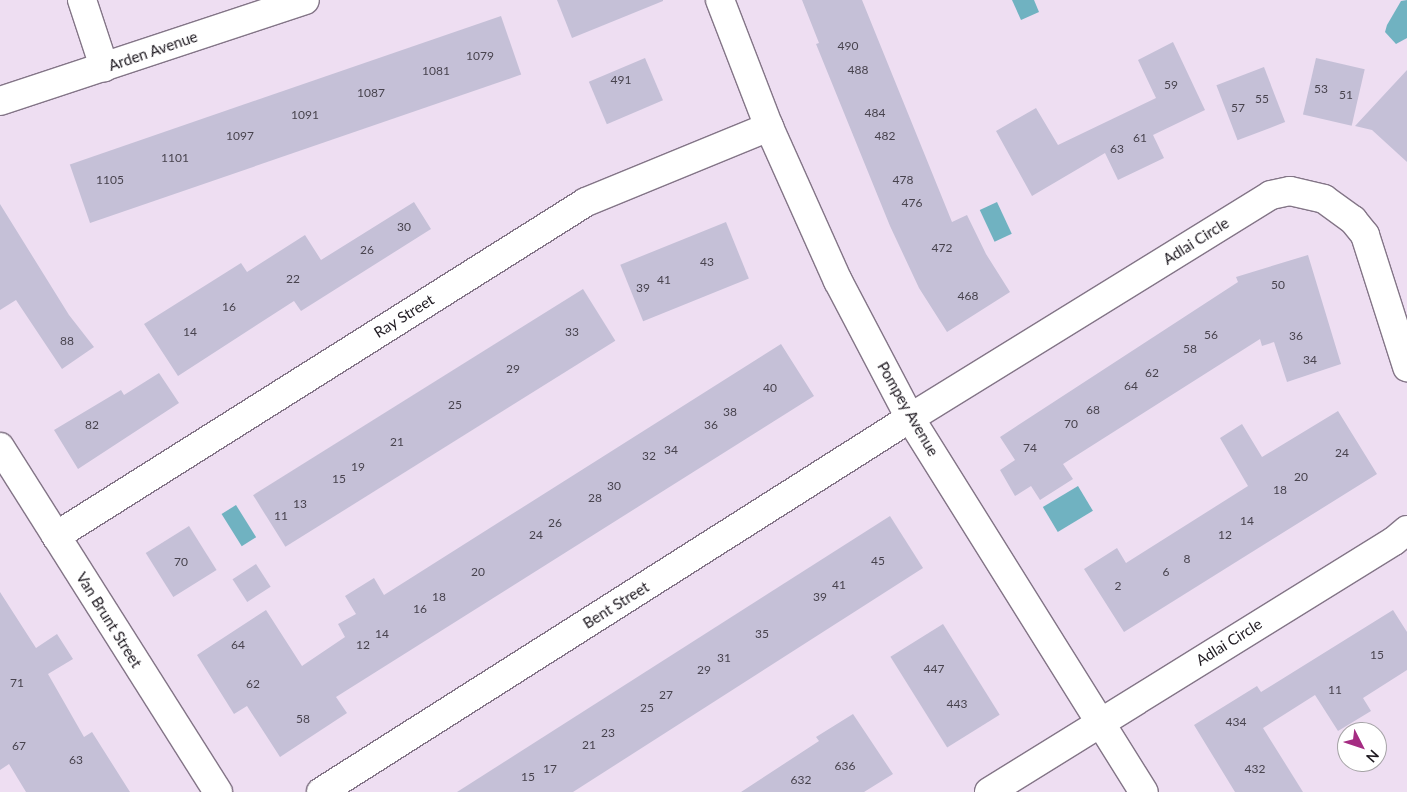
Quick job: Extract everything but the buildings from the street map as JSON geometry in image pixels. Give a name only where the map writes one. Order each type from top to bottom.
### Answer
[{"type":"street","points":[[82,0],[104,68]]},
{"type":"street","name":"Arden Avenue","points":[[0,101],[305,0]]},
{"type":"street","name":"Pompey Avenue","points":[[720,0],[769,127],[838,281],[910,418],[1144,792]]},
{"type":"street","name":"Ray Street","points":[[56,536],[586,202],[769,127]]},
{"type":"street","name":"Adlai Circle","points":[[910,418],[1271,195],[1290,191],[1324,199],[1353,220],[1365,235],[1407,367]]},
{"type":"street","name":"Bent Street","points":[[321,792],[910,418]]},
{"type":"street","name":"Van Brunt Street","points":[[0,448],[218,792]]},
{"type":"street","name":"Adlai Circle","points":[[989,792],[1100,721],[1394,541],[1407,530]]},
{"type":"water","points":[[1012,0],[1034,0],[1039,12],[1021,20]]},
{"type":"water","points":[[1407,0],[1407,38],[1396,44],[1385,32],[1401,1]]},
{"type":"water","points":[[997,202],[1012,234],[995,242],[980,210]]},
{"type":"water","points":[[1078,486],[1093,511],[1058,532],[1043,507]]},
{"type":"water","points":[[236,505],[256,537],[242,546],[222,514]]}]
